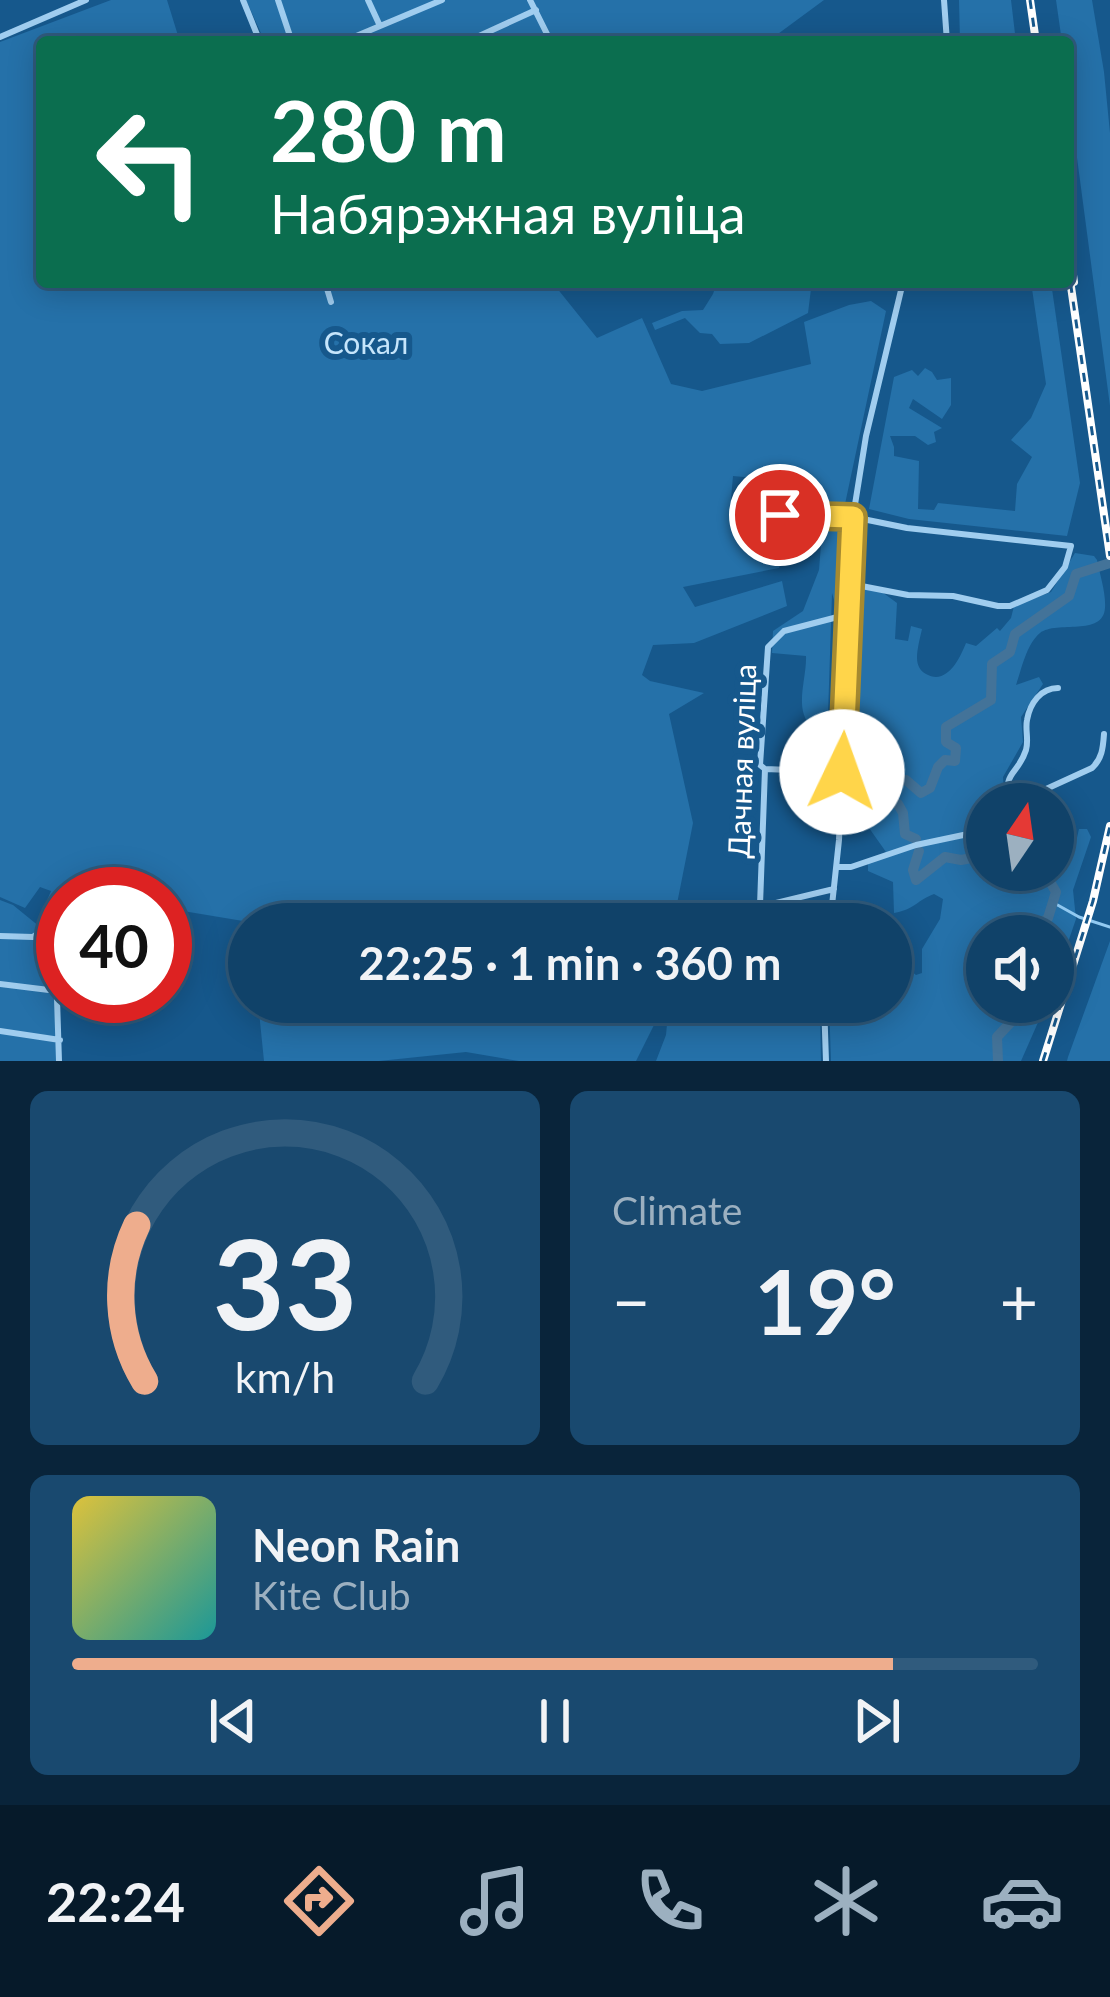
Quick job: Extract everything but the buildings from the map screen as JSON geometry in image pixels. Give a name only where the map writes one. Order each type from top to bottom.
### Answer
[{"type":"street","points":[[0,37],[86,0]]},
{"type":"street","points":[[243,0],[258,36]]},
{"type":"street","points":[[278,0],[290,36]]},
{"type":"street","points":[[368,0],[380,26]]},
{"type":"street","points":[[356,36],[442,0]]},
{"type":"street","points":[[530,0],[548,36]]},
{"type":"street","points":[[944,0],[947,36]]},
{"type":"street","points":[[479,36],[536,10]]},
{"type":"street","points":[[327,288],[331,302]]},
{"type":"street","points":[[832,903],[838,867],[853,517],[866,436],[902,288]]},
{"type":"street","points":[[736,515],[853,517],[907,529],[1071,547],[1065,567],[1047,590],[1010,606],[851,584]]},
{"type":"street","name":"Дачная вуліца","points":[[760,903],[764,769],[760,764],[768,647],[790,628],[850,614]]},
{"type":"street","points":[[1007,783],[1025,754],[1027,720],[1041,692],[1058,688]]},
{"type":"street","points":[[1059,783],[1092,768],[1102,752],[1104,734]]},
{"type":"street","points":[[764,769],[842,772]]},
{"type":"street","points":[[838,867],[966,834]]},
{"type":"street","points":[[769,903],[834,889]]},
{"type":"street","points":[[0,936],[36,935]]},
{"type":"street","points":[[0,984],[36,988]]},
{"type":"street","points":[[59,1023],[59,1061]]},
{"type":"street","points":[[825,1023],[826,1061]]},
{"type":"street","points":[[0,1031],[60,1040]]},
{"type":"green space","name":"Сокал","points":[[111,0],[167,0],[178,36],[36,36],[36,288],[557,288],[597,338],[642,318],[671,384],[702,391],[811,364],[804,322],[871,301],[886,311],[845,504],[774,509],[755,478],[733,476],[735,521],[809,522],[784,551],[779,568],[683,587],[695,607],[782,581],[787,606],[694,643],[653,645],[642,675],[704,693],[669,714],[693,823],[677,903],[228,903],[228,918],[192,912],[192,867],[36,867],[36,893],[25,908],[0,897],[0,42]]},
{"type":"green space","points":[[246,0],[824,0],[775,36],[262,36]]},
{"type":"green space","points":[[959,0],[1011,0],[1015,36],[960,36]]},
{"type":"green space","points":[[1056,0],[1092,0],[1110,133],[1110,406],[1074,135],[1074,36],[1061,36]]},
{"type":"green space","points":[[715,288],[811,289],[808,313],[749,343],[720,344],[685,318],[655,330],[652,323],[682,311],[703,310]]},
{"type":"green space","points":[[1032,288],[1052,288],[1080,483],[1067,536],[909,519],[869,509],[894,377],[912,370],[918,376],[925,368],[937,380],[951,378],[951,405],[942,419],[913,399],[909,408],[942,428],[934,432],[936,442],[928,445],[915,436],[890,436],[894,456],[919,461],[918,509],[934,510],[938,503],[1015,511],[1017,484],[1032,457],[1011,440],[1031,418],[1046,384]]},
{"type":"green space","points":[[823,520],[848,524],[842,603],[837,610],[832,593],[828,715],[819,731],[810,725],[802,708],[806,656],[772,653],[773,631],[803,611],[819,570]]},
{"type":"green space","points":[[1075,553],[1094,556],[1105,596],[1102,617],[1088,625],[1040,633],[1016,685],[1039,677],[1043,684],[1021,717],[1023,742],[1003,783],[966,783],[966,891],[1073,891],[1076,919],[1074,925],[1074,915],[966,915],[966,1023],[1038,1023],[1021,1061],[831,1061],[830,1023],[912,1023],[912,972],[922,973],[922,949],[940,919],[943,899],[934,894],[912,906],[894,903],[893,882],[868,871],[868,862],[886,852],[862,818],[860,801],[876,774],[856,750],[852,731],[857,715],[851,689],[862,589],[882,592],[897,603],[895,639],[908,641],[911,626],[922,629],[918,665],[934,677],[952,669],[966,643],[976,646],[997,628],[1000,631],[1014,606],[1051,592]]},
{"type":"green space","points":[[1079,829],[1087,829],[1091,837],[1074,887]]},
{"type":"green space","points":[[0,900],[36,924],[36,1023],[56,1023],[57,1061],[0,1061]]},
{"type":"green space","points":[[1110,941],[1110,1061],[1067,1061],[1068,1057]]},
{"type":"green space","points":[[260,1023],[654,1023],[636,1061],[519,1061],[466,1052],[379,1061],[264,1061]]},
{"type":"green space","points":[[667,1023],[820,1023],[821,1061],[656,1061]]},
{"type":"waterway","points":[[916,839],[905,834],[898,804],[889,802],[891,783],[906,780],[921,793],[930,788],[938,767],[945,760],[955,761],[956,748],[946,742],[946,727],[991,700],[992,664],[1010,652],[1015,634],[1069,596],[1076,574],[1110,563]]},
{"type":"waterway","points":[[919,851],[913,870],[916,880],[945,857],[966,859]]},
{"type":"waterway","points":[[1049,915],[1055,891]]},
{"type":"waterway","points":[[1054,903],[1110,927]]},
{"type":"waterway","points":[[998,1061],[997,1037],[1010,1023]]},
{"type":"railway","points":[[1030,0],[1035,36]]},
{"type":"railway","points":[[1071,288],[1110,556]]},
{"type":"railway","points":[[1043,1061],[1093,901],[1110,826]]},
{"type":"route","points":[[780,515],[853,517],[842,772]]}]
